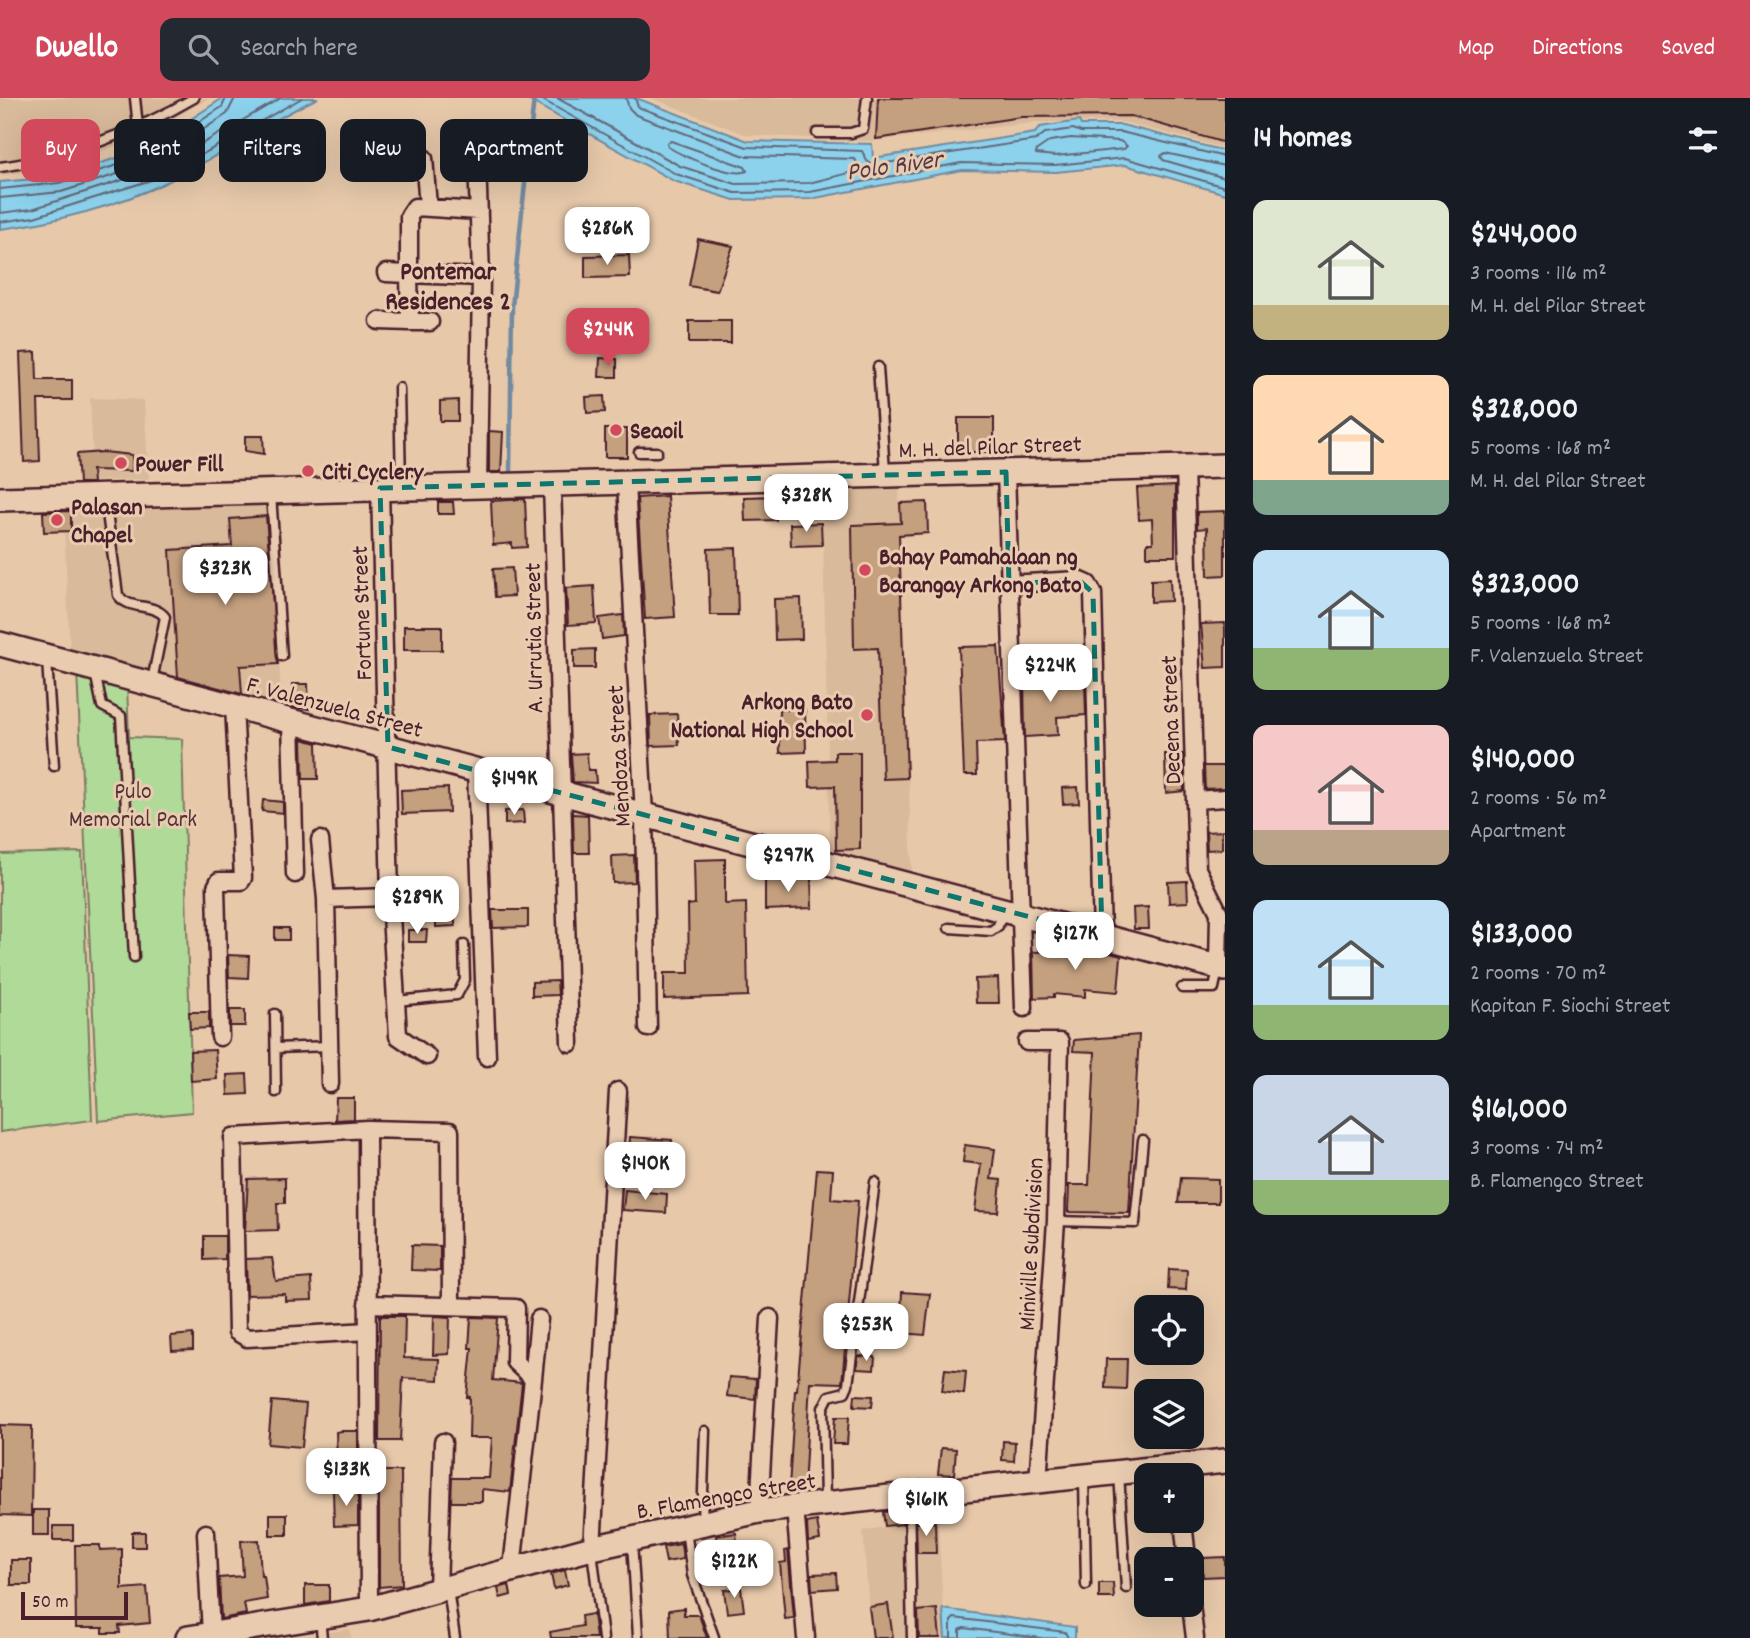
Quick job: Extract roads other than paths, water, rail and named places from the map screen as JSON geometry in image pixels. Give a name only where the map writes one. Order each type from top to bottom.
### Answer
[{"type":"main road","name":"M. H. del Pilar Street","points":[[0,499],[1225,466]]},
{"type":"main road","name":"F. Valenzuela Street","points":[[0,644],[1222,968]]},
{"type":"main road","name":"B. Flamengco Street","points":[[1204,1465],[1225,1461]]},
{"type":"main road","name":"B. Flamengco Street","points":[[188,1638],[321,1628],[369,1609],[512,1568],[759,1511],[1084,1475],[1134,1472]]},
{"type":"street","points":[[426,182],[428,206]]},
{"type":"street","points":[[478,182],[481,277],[478,486]]},
{"type":"street","points":[[410,322],[409,216],[415,207],[428,206],[480,211]]},
{"type":"street","points":[[386,273],[481,277]]},
{"type":"street","points":[[379,321],[430,322]]},
{"type":"street","name":"Decena Street","points":[[1185,467],[1199,876],[1219,913],[1222,968]]},
{"type":"street","points":[[1006,472],[1013,912],[1024,1008]]},
{"type":"street","name":"Mendoza Street","points":[[626,483],[644,815],[648,1028]]},
{"type":"street","name":"A. Urrutia Street","points":[[552,485],[559,792],[570,1043]]},
{"type":"street","name":"Fortune Street","points":[[390,488],[388,747],[390,897],[396,1001],[400,1039],[427,1056]]},
{"type":"street","points":[[1009,584],[1079,580],[1088,584],[1093,593],[1102,936]]},
{"type":"street","points":[[220,1037],[216,887],[219,881],[241,881],[243,878],[234,706]]},
{"type":"street","points":[[291,721],[295,874]]},
{"type":"street","points":[[476,770],[487,1057]]},
{"type":"street","points":[[1195,800],[1225,798]]},
{"type":"street","points":[[320,840],[326,899],[330,1084]]},
{"type":"street","points":[[326,899],[390,897]]},
{"type":"street","name":"Miniville Subdivision","points":[[1027,1042],[1060,1042],[1056,1222],[1038,1482]]},
{"type":"street","points":[[592,1548],[618,1091]]},
{"type":"street","points":[[367,1129],[369,1609]]},
{"type":"street","points":[[368,1331],[247,1338],[237,1332],[231,1142],[239,1135],[367,1129],[452,1133],[451,1304]]},
{"type":"street","points":[[368,1304],[514,1306],[515,1362],[533,1379]]},
{"type":"street","points":[[759,1511],[770,1318]]},
{"type":"street","points":[[512,1568],[539,1319]]},
{"type":"street","points":[[442,1588],[443,1442]]},
{"type":"street","points":[[795,1507],[806,1638]]},
{"type":"street","points":[[206,1533],[211,1635]]},
{"type":"street","points":[[1192,1617],[1195,1638]]},
{"type":"lane","points":[[135,98],[137,119]]},
{"type":"lane","points":[[153,119],[194,98]]},
{"type":"lane","points":[[817,133],[851,133],[863,129],[867,98]]},
{"type":"lane","points":[[0,167],[114,136]]},
{"type":"lane","points":[[878,367],[885,475]]},
{"type":"lane","points":[[390,488],[399,388]]},
{"type":"lane","points":[[639,452],[657,452]]},
{"type":"lane","points":[[271,493],[282,656]]},
{"type":"lane","points":[[104,497],[118,595],[124,602],[157,610],[165,617],[152,684]]},
{"type":"lane","points":[[47,657],[54,766]]},
{"type":"lane","points":[[99,670],[99,696],[102,706],[121,716],[134,957]]},
{"type":"lane","points":[[949,928],[991,931],[1013,912]]},
{"type":"lane","points":[[396,1001],[457,995],[464,980],[464,945]]},
{"type":"lane","points":[[1182,988],[1214,988],[1222,968]]},
{"type":"lane","points":[[275,1014],[276,1092]]},
{"type":"lane","points":[[276,1048],[329,1046]]},
{"type":"lane","points":[[1056,1222],[1135,1223],[1143,1140]]},
{"type":"lane","points":[[825,1504],[823,1408],[829,1396],[845,1392],[848,1385],[875,1182]]},
{"type":"lane","points":[[705,1431],[694,1524],[692,1575],[714,1637]]},
{"type":"lane","points":[[1119,1473],[1126,1588]]},
{"type":"lane","points":[[1084,1475],[1086,1585]]},
{"type":"lane","points":[[908,1495],[912,1638]]},
{"type":"lane","points":[[631,1539],[638,1636]]},
{"type":"lane","points":[[592,1548],[603,1638]]},
{"type":"lane","points":[[442,1588],[455,1638]]},
{"type":"water","points":[[223,98],[318,98],[278,119],[219,119],[219,153],[205,161],[205,119],[191,119]]},
{"type":"water","name":"Polo River","points":[[518,98],[636,98],[748,141],[872,144],[873,158],[1035,133],[1040,127],[1079,121],[1081,125],[1122,125],[1225,151],[1225,194],[1125,165],[1056,172],[962,170],[810,199],[734,200],[674,181],[588,133],[588,119],[562,119],[530,101]]},
{"type":"water","points":[[114,159],[114,182],[165,182],[86,212],[0,229],[0,182],[100,182],[100,163]]},
{"type":"water","points":[[943,1609],[1075,1627],[1075,1638],[945,1638]]},
{"type":"waterway","points":[[510,472],[512,307],[534,98]]},
{"type":"place","name":"Seaoil","points":[[616,430]]},
{"type":"place","name":"Power Fill","points":[[121,463]]},
{"type":"place","name":"Citi Cyclery","points":[[308,471]]},
{"type":"place","name":"Palasan Chapel","points":[[57,520]]},
{"type":"place","name":"Bahay Pamahalaan ng Barangay Arkong Bato","points":[[865,570]]},
{"type":"place","name":"Arkong Bato National High School","points":[[867,715]]},
{"type":"district","name":"Pontemar Residences 2","points":[[448,285]]},
{"type":"park label","name":"Pulo Memorial Park","points":[[133,804]]}]
